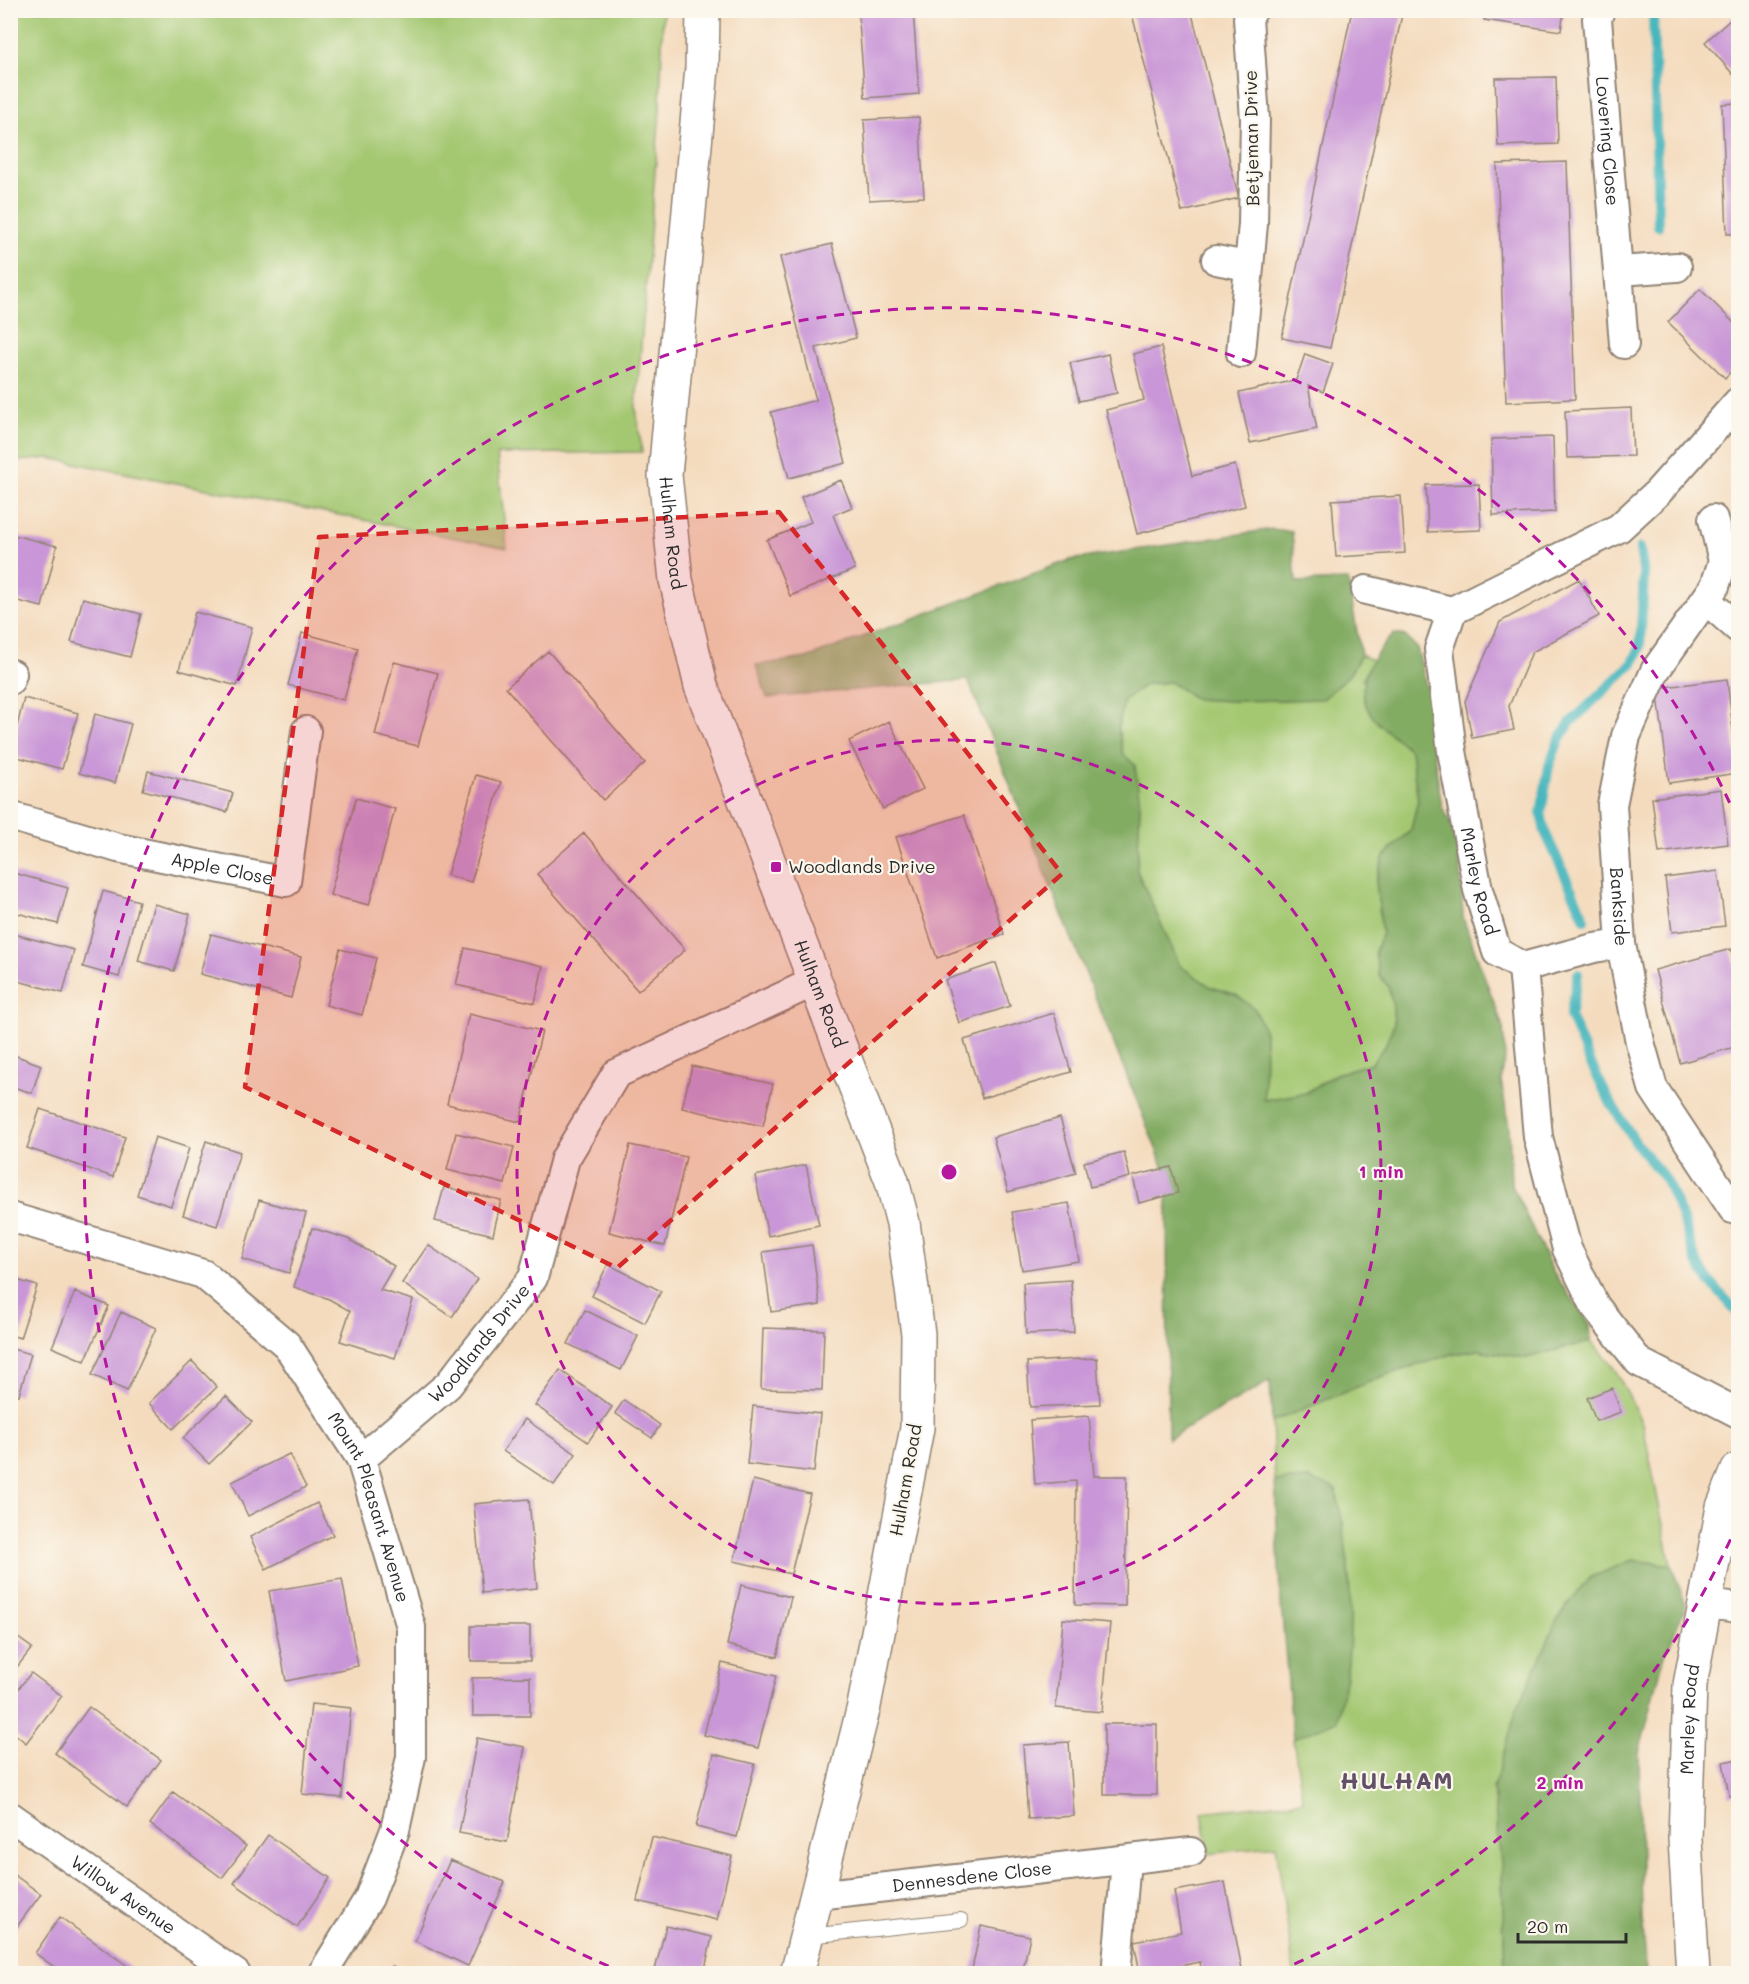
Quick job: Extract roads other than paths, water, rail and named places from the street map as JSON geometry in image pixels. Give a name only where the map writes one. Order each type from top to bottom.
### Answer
[{"type":"street","name":"Hulham Road","points":[[703,10],[702,68],[665,475],[676,580],[701,686],[892,1181],[903,1223],[918,1334],[917,1428],[864,1706],[797,1974]]},
{"type":"street","name":"Betjeman Drive","points":[[1242,352],[1247,266],[1253,224],[1255,119],[1248,18],[1253,10]]},
{"type":"street","name":"Lovering Close","points":[[1600,10],[1597,19],[1624,344]]},
{"type":"street","points":[[1216,260],[1247,266]]},
{"type":"street","points":[[1619,272],[1677,267]]},
{"type":"street","points":[[1366,590],[1452,611],[1619,528],[1658,492],[1738,402]]},
{"type":"street","name":"Bankside","points":[[1713,519],[1723,561],[1715,586],[1655,671],[1626,736],[1612,805],[1620,944],[1640,1041],[1653,1088],[1733,1209]]},
{"type":"street","points":[[1706,600],[1738,628]]},
{"type":"street","name":"Marley Road","points":[[1452,611],[1439,649],[1452,751],[1478,890],[1497,952],[1523,967]]},
{"type":"street","name":"Apple Close","points":[[10,816],[118,848],[286,882],[306,732]]},
{"type":"street","points":[[1620,944],[1594,948],[1523,967],[1538,1137],[1567,1249],[1594,1306],[1639,1362],[1738,1413]]},
{"type":"street","name":"Woodlands Drive","points":[[361,1459],[448,1385],[532,1278],[566,1158],[616,1074],[814,982]]},
{"type":"street","name":"Mount Pleasant Avenue","points":[[10,1217],[202,1274],[287,1345],[361,1459],[411,1627],[411,1757],[395,1830],[369,1898],[322,1974]]},
{"type":"street","name":"Marley Road","points":[[1694,1974],[1685,1839],[1690,1685],[1723,1606],[1724,1507],[1738,1470]]},
{"type":"street","name":"Willow Avenue","points":[[10,1816],[236,1974]]},
{"type":"street","name":"Dennesdene Close","points":[[817,1895],[1191,1852]]},
{"type":"street","points":[[1117,1968],[1126,1861]]},
{"type":"lane","points":[[806,1936],[961,1920]]},
{"type":"waterway","points":[[1653,10],[1658,226]]},
{"type":"waterway","points":[[1585,919],[1545,832],[1541,813],[1549,766],[1559,740],[1570,723],[1633,663],[1640,647],[1644,576],[1640,548]]},
{"type":"waterway","points":[[1578,974],[1570,1016],[1587,1056],[1609,1100],[1636,1143],[1666,1180],[1684,1222],[1696,1261],[1711,1283],[1738,1313]]},
{"type":"place","name":"Woodlands Drive","points":[[776,867]]},
{"type":"district","name":"HULHAM","points":[[1397,1781]]}]
